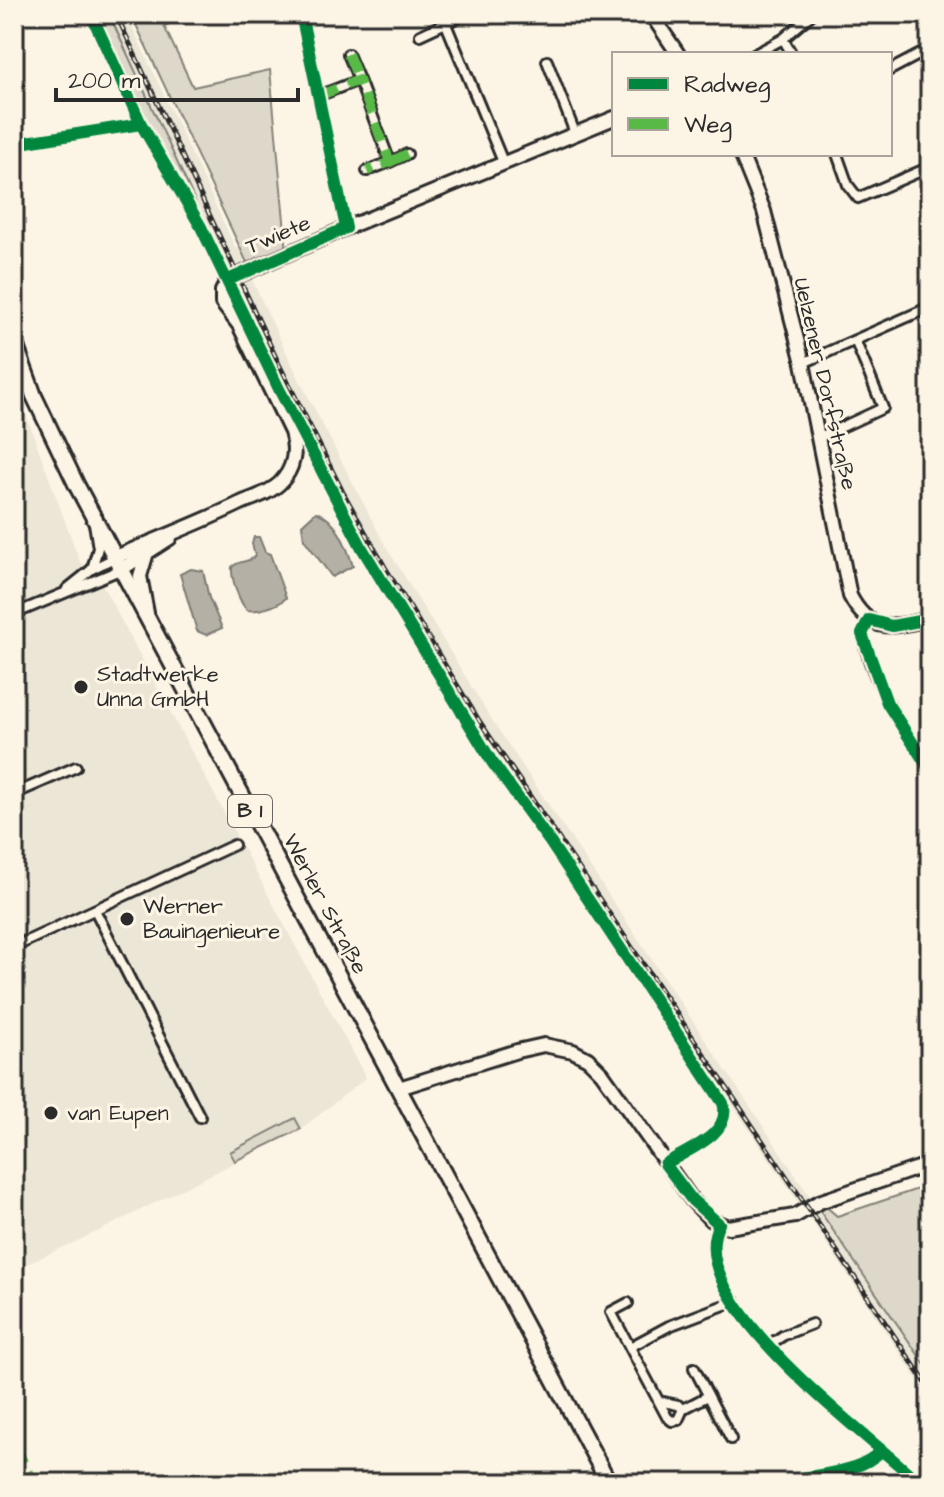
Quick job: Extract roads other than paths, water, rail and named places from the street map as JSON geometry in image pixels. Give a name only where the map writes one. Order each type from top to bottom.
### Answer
[{"type":"main road","name":"Werler Straße","points":[[14,341],[43,417],[93,516],[609,1483]]},
{"type":"street","points":[[301,14],[346,228]]},
{"type":"street","points":[[420,35],[465,14]]},
{"type":"street","points":[[651,14],[677,52]]},
{"type":"street","points":[[759,52],[783,39],[812,14]]},
{"type":"street","points":[[446,24],[503,162]]},
{"type":"street","points":[[783,39],[791,52]]},
{"type":"street","points":[[892,69],[930,49]]},
{"type":"street","points":[[348,54],[390,162]]},
{"type":"street","points":[[547,61],[575,133]]},
{"type":"street","points":[[318,96],[359,80]]},
{"type":"street","name":"Twiete","points":[[119,563],[152,541],[178,533],[276,487],[293,461],[291,432],[239,325],[222,303],[223,285],[232,277],[346,228],[612,119]]},
{"type":"street","points":[[367,171],[407,154]]},
{"type":"street","name":"Uelzener Dorfstraße","points":[[742,156],[764,211],[803,363],[850,596],[869,620]]},
{"type":"street","points":[[838,156],[848,185],[858,198],[930,167]]},
{"type":"street","points":[[803,363],[930,307]]},
{"type":"street","points":[[820,437],[883,408],[855,340]]},
{"type":"street","points":[[92,569],[98,548],[93,516]]},
{"type":"street","name":"Twiete","points":[[119,563],[146,556],[178,533]]},
{"type":"street","points":[[146,556],[140,576],[148,616]]},
{"type":"street","points":[[64,592],[92,569],[119,563]]},
{"type":"street","points":[[14,614],[119,563]]},
{"type":"street","points":[[930,619],[892,626],[869,620],[862,634],[887,703],[930,770]]},
{"type":"street","points":[[14,794],[76,767]]},
{"type":"street","points":[[14,947],[234,845]]},
{"type":"street","points":[[95,910],[200,1117]]},
{"type":"street","points":[[399,1088],[544,1045],[573,1051],[588,1059],[602,1073],[692,1200],[719,1224],[736,1227],[795,1216],[819,1202],[930,1164]]},
{"type":"street","points":[[719,1224],[714,1236],[718,1268],[735,1301],[767,1346],[790,1371],[919,1483]]},
{"type":"street","points":[[630,1347],[669,1326],[735,1301]]},
{"type":"street","points":[[628,1303],[611,1312],[667,1417],[672,1421],[681,1418],[683,1409],[708,1396]]},
{"type":"street","points":[[767,1346],[784,1335],[812,1324]]},
{"type":"street","points":[[694,1368],[731,1439]]},
{"type":"street","points":[[659,1401],[683,1409]]},
{"type":"street","points":[[779,1483],[851,1468],[875,1458],[882,1450]]},
{"type":"railway","points":[[116,14],[279,364],[344,494],[385,567],[480,722],[930,1389]]},
{"type":"place","name":"Stadtwerke Unna GmbH","points":[[81,687]]},
{"type":"place","name":"Werner Bauingenieure","points":[[127,919]]},
{"type":"place","name":"van Eupen","points":[[51,1113]]}]
